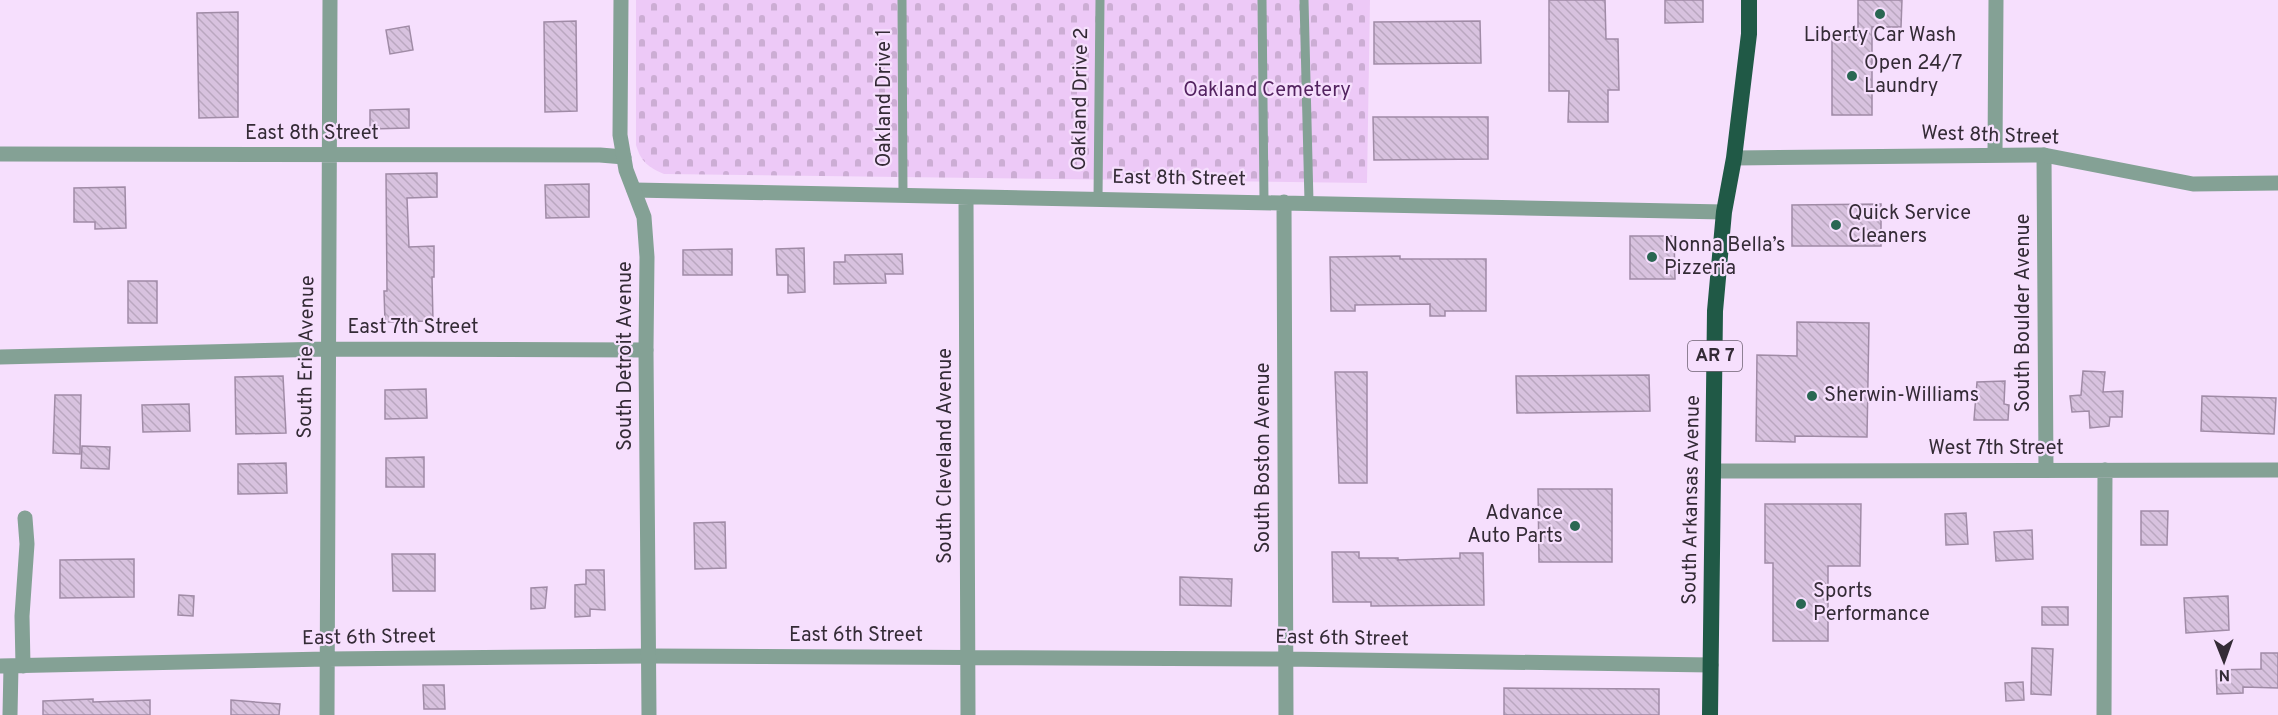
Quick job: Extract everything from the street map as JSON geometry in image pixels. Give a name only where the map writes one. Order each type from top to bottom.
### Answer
[{"type":"highway","name":"South Arkansas Avenue","points":[[1710,715],[1715,311],[1724,212],[1734,158],[1749,34],[1749,0]]},
{"type":"street","name":"South Erie Avenue","points":[[327,715],[330,0]]},
{"type":"street","name":"South Detroit Avenue","points":[[621,0],[620,135],[624,157],[644,217],[647,257],[645,350],[648,715]]},
{"type":"street","points":[[1995,154],[1996,0]]},
{"type":"street","name":"East 8th Street","points":[[0,154],[624,157]]},
{"type":"street","name":"West 8th Street","points":[[1734,158],[2044,155],[2193,184],[2278,183]]},
{"type":"street","name":"South Boulder Avenue","points":[[2044,155],[2046,470]]},
{"type":"street","name":"East 8th Street","points":[[634,190],[1724,212]]},
{"type":"street","name":"South Cleveland Avenue","points":[[966,197],[968,715]]},
{"type":"street","name":"South Boston Avenue","points":[[1284,202],[1286,715]]},
{"type":"street","name":"East 7th Street","points":[[0,357],[327,349],[645,350]]},
{"type":"street","points":[[2104,715],[2105,470]]},
{"type":"street","name":"West 7th Street","points":[[1714,471],[2278,470]]},
{"type":"street","points":[[10,715],[11,666],[22,616],[27,544],[25,518]]},
{"type":"street","name":"East 6th Street","points":[[11,666],[327,659],[649,656],[1285,659],[1711,665]]},
{"type":"lane","name":"Oakland Drive 1","points":[[902,0],[903,195]]},
{"type":"lane","name":"Oakland Drive 2","points":[[1098,199],[1100,0]]},
{"type":"lane","points":[[1262,0],[1264,201]]},
{"type":"lane","points":[[1304,0],[1309,202]]},
{"type":"green space","name":"Oakland Cemetery","points":[[636,0],[1370,0],[1367,183],[664,174],[646,163],[640,156],[636,145]]},
{"type":"building","points":[[1549,0],[1605,0],[1606,39],[1618,39],[1619,90],[1608,90],[1608,122],[1568,122],[1569,91],[1549,91]]},
{"type":"building","points":[[1665,0],[1703,0],[1703,22],[1665,23]]},
{"type":"building","name":"Open 24/7 Laundry","points":[[1858,0],[1902,0],[1901,27],[1872,27],[1872,115],[1832,115],[1832,37],[1858,37]]},
{"type":"building","points":[[238,12],[238,117],[199,118],[197,13]]},
{"type":"building","points":[[576,21],[577,111],[545,112],[544,22]]},
{"type":"building","points":[[1480,21],[1481,63],[1374,64],[1374,22]]},
{"type":"building","points":[[409,26],[413,50],[390,54],[386,30]]},
{"type":"building","points":[[409,109],[409,128],[370,129],[370,110]]},
{"type":"building","points":[[1373,117],[1488,117],[1488,159],[1374,160]]},
{"type":"building","points":[[437,173],[437,197],[407,198],[409,247],[434,246],[433,321],[385,322],[386,174]]},
{"type":"building","points":[[589,184],[589,217],[546,218],[545,185]]},
{"type":"building","points":[[125,187],[126,228],[95,229],[95,222],[74,222],[74,188]]},
{"type":"building","name":"Quick Service Cleaners","points":[[1881,204],[1881,246],[1792,246],[1792,205]]},
{"type":"building","name":"Nonna Bella’s Pizzeria","points":[[1630,236],[1674,236],[1675,279],[1630,279]]},
{"type":"building","points":[[804,248],[805,292],[788,293],[788,275],[777,275],[776,249]]},
{"type":"building","points":[[732,249],[732,275],[683,275],[683,250]]},
{"type":"building","points":[[902,254],[903,274],[885,274],[886,283],[834,284],[834,262],[845,262],[845,255]]},
{"type":"building","points":[[1400,256],[1400,259],[1486,259],[1486,311],[1445,311],[1445,316],[1430,316],[1430,304],[1355,305],[1355,311],[1331,311],[1330,257]]},
{"type":"building","points":[[128,281],[157,281],[157,323],[128,323]]},
{"type":"building","name":"Sherwin-Williams","points":[[1797,322],[1869,323],[1867,437],[1795,436],[1795,442],[1756,441],[1757,355],[1797,356]]},
{"type":"building","points":[[2083,371],[2105,372],[2103,392],[2123,391],[2122,417],[2110,417],[2109,426],[2090,428],[2089,411],[2072,412],[2070,396],[2081,395]]},
{"type":"building","points":[[1335,372],[1367,372],[1367,483],[1339,483]]},
{"type":"building","points":[[1649,375],[1650,411],[1517,413],[1516,376]]},
{"type":"building","points":[[283,376],[286,433],[236,434],[235,377]]},
{"type":"building","points":[[2005,381],[2004,404],[2009,405],[2008,420],[1974,420],[1977,382]]},
{"type":"building","points":[[426,389],[427,418],[385,419],[385,390]]},
{"type":"building","points":[[55,395],[81,395],[80,454],[53,453]]},
{"type":"building","points":[[2202,396],[2276,398],[2274,434],[2201,431]]},
{"type":"building","points":[[189,404],[190,431],[143,432],[142,405]]},
{"type":"building","points":[[82,446],[110,447],[109,469],[81,468]]},
{"type":"building","points":[[424,457],[424,487],[386,487],[386,458]]},
{"type":"building","points":[[286,463],[287,493],[238,494],[238,464]]},
{"type":"building","name":"Advance Auto Parts","points":[[1538,489],[1612,489],[1612,562],[1539,562]]},
{"type":"building","name":"Sports Performance","points":[[1765,504],[1861,504],[1860,566],[1828,566],[1828,641],[1773,641],[1773,563],[1765,563]]},
{"type":"building","points":[[2141,511],[2168,511],[2167,545],[2141,545]]},
{"type":"building","points":[[1966,513],[1968,544],[1946,545],[1945,514]]},
{"type":"building","points":[[725,522],[726,568],[695,569],[694,523]]},
{"type":"building","points":[[2032,530],[2033,559],[1996,561],[1994,532]]},
{"type":"building","points":[[1332,552],[1359,552],[1359,558],[1398,558],[1398,560],[1460,558],[1460,553],[1483,553],[1484,605],[1371,606],[1371,602],[1333,602]]},
{"type":"building","points":[[392,554],[435,554],[435,591],[393,591]]},
{"type":"building","points":[[134,559],[134,597],[60,598],[60,560]]},
{"type":"building","points":[[586,570],[604,570],[605,610],[590,609],[590,616],[575,617],[575,585],[586,584]]},
{"type":"building","points":[[1180,577],[1232,579],[1231,606],[1180,605]]},
{"type":"building","points":[[547,587],[545,608],[531,609],[531,588]]},
{"type":"building","points":[[179,595],[194,596],[193,616],[178,615]]},
{"type":"building","points":[[2228,596],[2229,630],[2186,633],[2184,598]]},
{"type":"building","points":[[2042,607],[2068,607],[2068,625],[2042,625]]},
{"type":"building","points":[[2032,648],[2053,649],[2051,695],[2031,694]]},
{"type":"building","points":[[2261,653],[2278,653],[2278,688],[2243,687],[2243,693],[2217,694],[2216,670],[2261,669]]},
{"type":"building","points":[[2023,682],[2024,700],[2006,701],[2005,683]]},
{"type":"building","points":[[423,685],[444,685],[445,709],[424,709]]},
{"type":"building","points":[[1504,688],[1659,689],[1659,715],[1504,715]]},
{"type":"building","points":[[93,699],[93,702],[150,700],[150,715],[43,715],[43,701]]},
{"type":"building","points":[[231,700],[280,704],[279,715],[231,715]]},
{"type":"place","name":"Liberty Car Wash","points":[[1880,14]]},
{"type":"place","name":"Open 24/7 Laundry","points":[[1852,76]]},
{"type":"place","name":"Quick Service Cleaners","points":[[1836,225]]},
{"type":"place","name":"Nonna Bella’s Pizzeria","points":[[1652,257]]},
{"type":"place","name":"Sherwin-Williams","points":[[1812,396]]},
{"type":"place","name":"Advance Auto Parts","points":[[1575,526]]},
{"type":"place","name":"Sports Performance","points":[[1801,604]]}]
